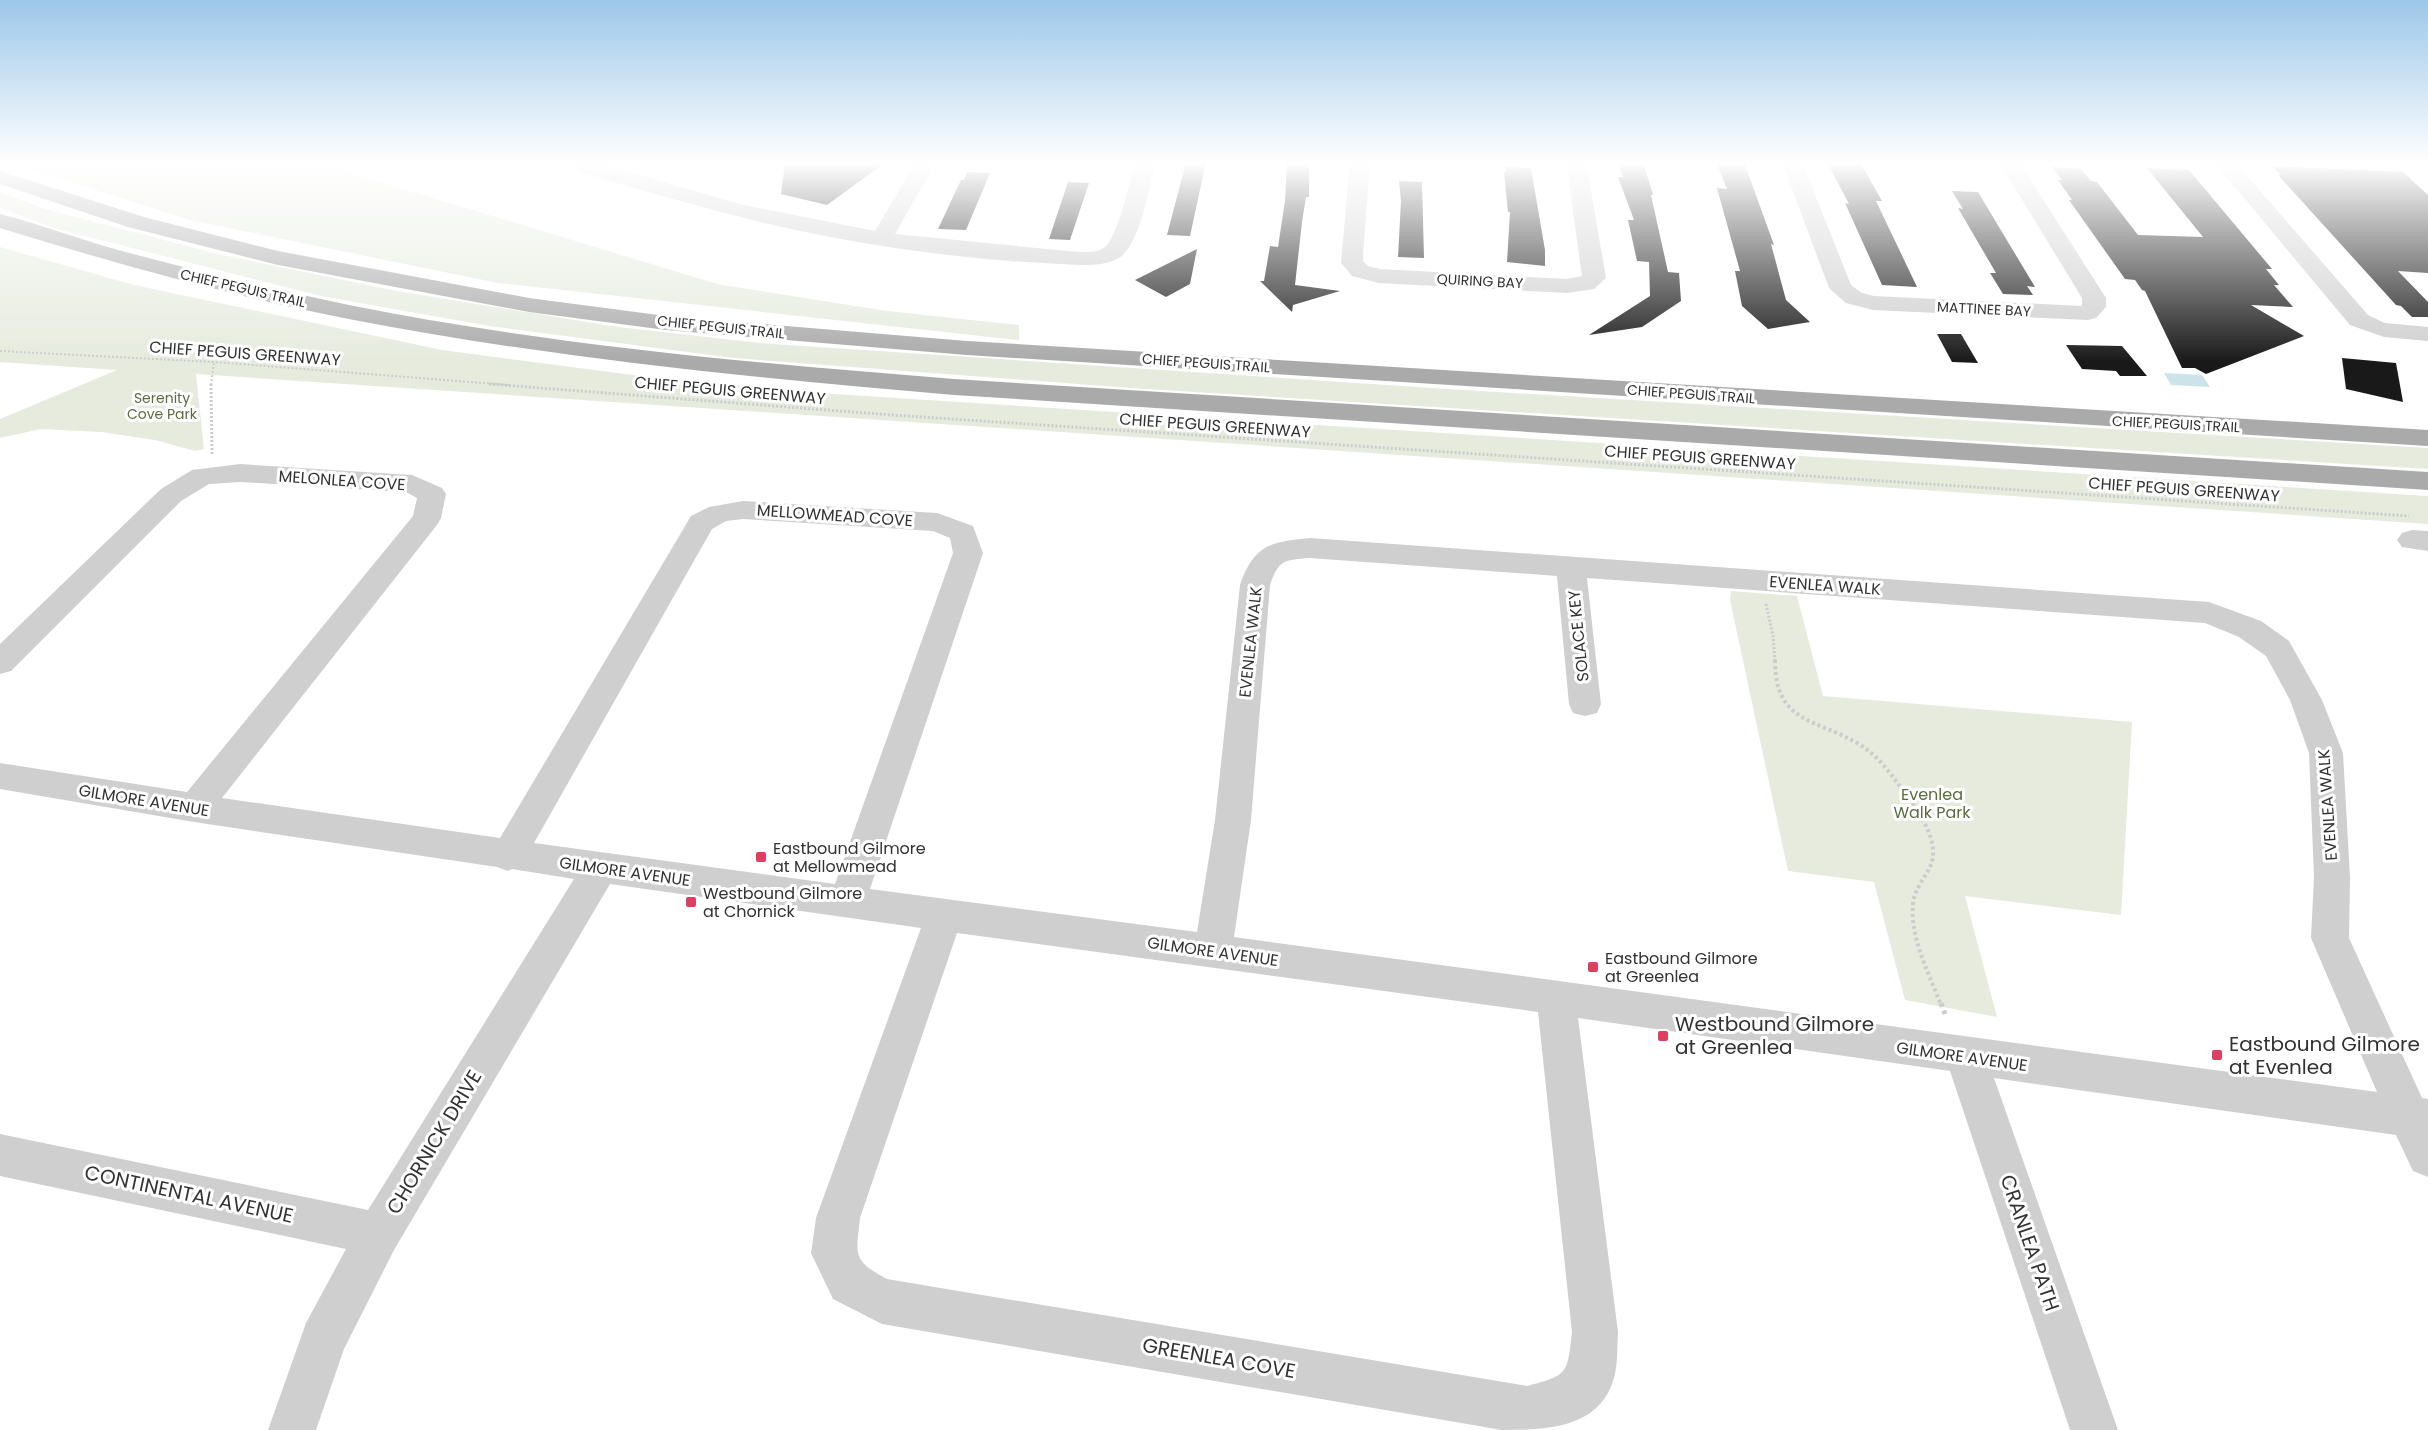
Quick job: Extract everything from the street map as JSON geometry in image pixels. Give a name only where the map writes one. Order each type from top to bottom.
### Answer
[{"type":"main road","name":"CHIEF PEGUIS TRAIL","points":[[24,229],[181,275],[354,312],[512,339],[742,369],[978,388],[2428,481]]},
{"type":"main road","name":"CHIEF PEGUIS TRAIL","points":[[163,229],[278,258],[529,305],[666,322],[967,348],[2428,438]]},
{"type":"street","points":[[830,229],[983,252],[1098,258],[1113,252],[1122,239],[1125,229]]},
{"type":"street","points":[[882,238],[887,229]]},
{"type":"street","name":"QUIRING BAY","points":[[1354,229],[1352,263],[1360,271],[1379,276],[1567,286],[1586,284],[1594,278],[1586,229]]},
{"type":"street","name":"MATTINEE BAY","points":[[1817,229],[1840,288],[1854,298],[1873,303],[2088,312],[2094,307],[2094,298],[2051,229]]},
{"type":"street","points":[[2281,229],[2359,320],[2386,331],[2428,333]]},
{"type":"street","name":"MELONLEA COVE","points":[[0,663],[171,495],[202,476],[240,472],[412,484],[432,494],[427,518],[195,808]]},
{"type":"street","name":"MELLOWMEAD COVE","points":[[508,856],[701,523],[719,513],[743,510],[937,522],[963,533],[968,553],[847,902]]},
{"type":"street","name":"EVENLEA WALK","points":[[1213,951],[1233,820],[1255,585],[1261,564],[1279,551],[1310,548],[2209,613],[2250,629],[2278,649],[2307,700],[2326,753],[2332,877],[2330,938],[2388,1072],[2419,1118],[2428,1156]]},
{"type":"street","name":"SOLACE KEY","points":[[1571,568],[1585,704]]},
{"type":"street","name":"GILMORE AVENUE","points":[[0,776],[508,856],[1556,997],[1966,1057],[2419,1118]]},
{"type":"street","name":"CHORNICK DRIVE","points":[[292,1430],[323,1340],[378,1234],[601,867]]},
{"type":"street","name":"GREENLEA COVE","points":[[945,914],[838,1218],[834,1253],[849,1283],[882,1301],[1527,1410],[1570,1399],[1591,1377],[1595,1332],[1556,997]]},
{"type":"street","name":"CRANLEA PATH","points":[[1966,1057],[2094,1430]]},
{"type":"street","name":"CONTINENTAL AVENUE","points":[[0,1155],[378,1234]]},
{"type":"path","name":"CHIEF PEGUIS GREENWAY","points":[[0,351],[214,362],[2419,533]]},
{"type":"path","points":[[202,476],[213,464],[211,376],[214,362]]},
{"type":"path","points":[[1759,580],[1772,628],[1778,692],[1785,703],[1803,717],[1839,733],[1868,750],[1888,772],[1933,842],[1935,855],[1917,888],[1913,916],[1915,933],[1945,1014]]},
{"type":"green space","points":[[57,229],[121,229],[218,254],[397,291],[618,327],[760,343],[1432,388],[2428,448],[2428,469],[1131,388],[733,358],[489,326],[321,296]]},
{"type":"green space","points":[[233,229],[535,229],[717,284],[887,311],[1019,325],[1019,340],[498,283]]},
{"type":"green space","name":"Serenity Cove Park","points":[[0,247],[134,285],[442,350],[625,374],[802,392],[2428,496],[2428,524],[196,374],[204,449],[195,451],[155,440],[101,432],[41,429],[0,438],[0,419],[117,370],[0,362]]},
{"type":"green space","name":"Evenlea Walk Park","points":[[1731,591],[1797,596],[1823,696],[2132,722],[2121,915],[1965,896],[1997,1017],[1905,1000],[1874,882],[1788,871],[1730,600]]},
{"type":"water","points":[[2164,373],[2202,375],[2210,387],[2171,385]]},
{"type":"building","points":[[1052,229],[1074,229],[1070,240],[1049,239]]},
{"type":"building","points":[[1169,229],[1192,229],[1190,236],[1167,235]]},
{"type":"building","points":[[1281,229],[1301,229],[1295,285],[1340,291],[1293,305],[1292,312],[1260,281],[1264,281],[1270,246],[1278,247]]},
{"type":"building","points":[[1400,229],[1423,229],[1424,258],[1398,257]]},
{"type":"building","points":[[1509,229],[1541,229],[1545,266],[1507,262]]},
{"type":"building","points":[[1630,229],[1658,229],[1668,272],[1679,273],[1681,301],[1642,327],[1589,335],[1650,296],[1649,262],[1637,261]]},
{"type":"building","points":[[1728,229],[1768,229],[1786,300],[1810,322],[1768,329],[1742,306],[1735,271],[1740,271]]},
{"type":"building","points":[[1857,229],[1889,229],[1917,287],[1882,285]]},
{"type":"building","points":[[1970,229],[2000,229],[2035,287],[2027,286],[2033,295],[2003,294],[1990,273],[1996,273]]},
{"type":"building","points":[[2089,229],[2133,229],[2138,235],[2203,237],[2196,229],[2238,229],[2272,269],[2266,269],[2279,285],[2274,285],[2293,307],[2251,305],[2304,336],[2206,374],[2195,368],[2182,368],[2145,291],[2135,280],[2125,279]]},
{"type":"building","points":[[2327,229],[2428,229],[2428,273],[2398,271],[2428,302],[2428,317],[2412,317],[2401,306],[2396,305]]},
{"type":"building","points":[[1197,249],[1190,284],[1166,297],[1135,280]]},
{"type":"building","points":[[1937,334],[1961,334],[1978,363],[1952,362]]},
{"type":"building","points":[[2066,345],[2122,346],[2147,376],[2120,376],[2116,371],[2082,369]]},
{"type":"building","points":[[2342,358],[2396,363],[2403,402],[2346,389]]},
{"type":"place","name":"Eastbound Gilmore at Mellowmead","points":[[761,857]]},
{"type":"place","name":"Westbound Gilmore at Chornick","points":[[691,902]]},
{"type":"place","name":"Eastbound Gilmore at Greenlea","points":[[1593,967]]},
{"type":"place","name":"Westbound Gilmore at Greenlea","points":[[1663,1036]]},
{"type":"place","name":"Eastbound Gilmore at Evenlea","points":[[2217,1055]]}]
